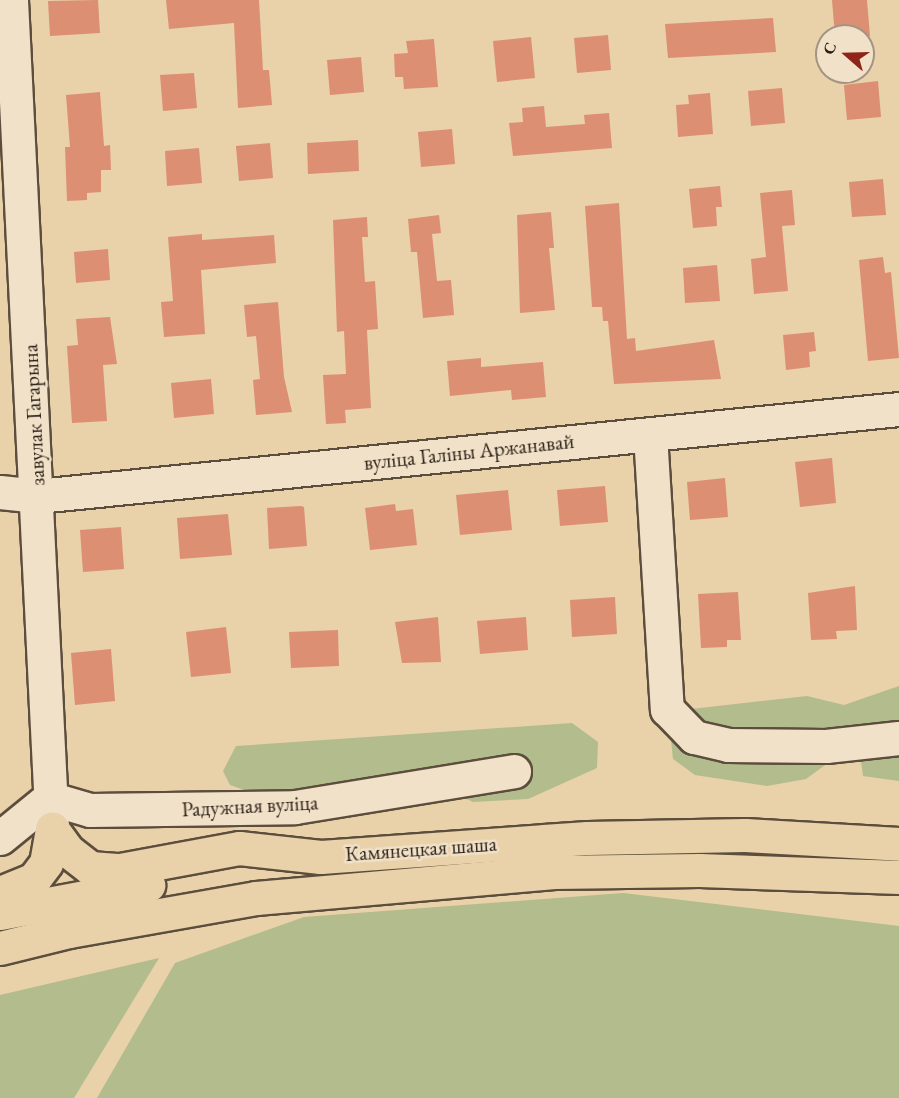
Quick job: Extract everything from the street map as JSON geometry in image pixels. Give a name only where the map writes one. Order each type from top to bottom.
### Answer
[{"type":"main road","name":"Камянецкая шаша","points":[[50,814],[68,850],[90,868],[120,870],[239,848],[321,857],[588,838],[782,835],[899,844]]},
{"type":"main road","points":[[0,893],[34,879],[46,863],[50,814]]},
{"type":"main road","points":[[782,835],[843,825],[899,826]]},
{"type":"main road","points":[[0,913],[88,894],[321,857]]},
{"type":"main road","name":"Камянецкая шаша","points":[[0,948],[69,931],[256,898],[554,872],[899,877]]},
{"type":"main road","points":[[863,875],[899,888]]},
{"type":"street","name":"завулак Гагарына","points":[[11,0],[7,39],[38,496],[50,814]]},
{"type":"street","name":"вуліца Галіны Аржанавай","points":[[0,492],[38,496],[899,409]]},
{"type":"street","points":[[650,434],[667,709],[694,737],[728,745],[826,746],[899,738]]},
{"type":"street","name":"Радужная вуліца","points":[[50,814],[90,810],[295,807],[514,771]]},
{"type":"street","points":[[0,838],[50,814]]},
{"type":"green space","points":[[899,686],[899,781],[863,776],[860,754],[843,752],[806,779],[767,786],[695,775],[673,759],[671,740],[691,709],[807,696],[844,705]]},
{"type":"green space","points":[[572,723],[598,742],[597,768],[528,799],[473,802],[420,776],[286,796],[256,794],[230,785],[223,771],[236,746]]},
{"type":"green space","points":[[623,893],[899,926],[899,1098],[97,1098],[175,963],[304,917]]},
{"type":"green space","points":[[159,958],[74,1098],[0,1098],[0,995]]},
{"type":"building","points":[[98,0],[100,33],[50,36],[48,1]]},
{"type":"building","points":[[166,0],[259,0],[263,70],[269,70],[272,105],[238,108],[234,23],[169,29]]},
{"type":"building","points":[[832,0],[867,0],[869,24],[834,24]]},
{"type":"building","points":[[773,18],[776,52],[668,58],[665,24]]},
{"type":"building","points":[[608,35],[611,70],[577,73],[574,38]]},
{"type":"building","points":[[531,37],[535,78],[497,82],[493,41]]},
{"type":"building","points":[[434,39],[438,87],[404,89],[403,77],[395,77],[394,54],[408,53],[406,41]]},
{"type":"building","points":[[361,57],[364,92],[330,95],[327,60]]},
{"type":"building","points":[[194,73],[197,108],[163,111],[160,75]]},
{"type":"building","points":[[875,81],[878,81],[881,117],[847,120],[844,85],[875,84]]},
{"type":"building","points":[[782,88],[785,123],[751,126],[748,91]]},
{"type":"building","points":[[100,92],[104,146],[110,145],[111,170],[101,170],[101,192],[87,193],[87,200],[67,201],[65,147],[70,147],[66,95]]},
{"type":"building","points":[[710,93],[713,134],[678,137],[676,105],[689,104],[688,95]]},
{"type":"building","points":[[544,106],[546,127],[585,124],[584,115],[609,113],[612,148],[513,156],[509,123],[523,122],[522,108]]},
{"type":"building","points":[[452,129],[455,164],[421,167],[418,132]]},
{"type":"building","points":[[358,140],[359,171],[308,174],[307,143]]},
{"type":"building","points":[[270,143],[273,178],[239,181],[236,146]]},
{"type":"building","points":[[199,148],[202,183],[167,186],[165,151]]},
{"type":"building","points":[[883,179],[886,215],[852,217],[849,182]]},
{"type":"building","points":[[720,186],[722,207],[716,207],[717,226],[693,228],[689,189]]},
{"type":"building","points":[[792,190],[795,225],[782,226],[788,291],[754,294],[751,259],[766,257],[760,193]]},
{"type":"building","points":[[619,203],[627,339],[635,338],[636,351],[714,340],[721,379],[614,384],[608,321],[603,321],[602,307],[592,307],[585,206]]},
{"type":"building","points":[[551,212],[554,248],[549,248],[555,310],[520,313],[517,215]]},
{"type":"building","points":[[439,215],[441,233],[432,234],[437,281],[451,280],[454,315],[423,318],[417,252],[411,252],[408,219]]},
{"type":"building","points":[[367,217],[368,237],[362,237],[365,282],[375,281],[378,329],[367,330],[371,408],[345,410],[346,423],[326,424],[323,375],[346,374],[344,331],[337,332],[333,220]]},
{"type":"building","points":[[202,234],[202,240],[274,235],[276,263],[201,270],[205,334],[164,337],[161,302],[173,301],[168,237]]},
{"type":"building","points":[[108,249],[110,280],[76,283],[74,252]]},
{"type":"building","points":[[883,257],[885,273],[891,272],[899,358],[868,361],[859,260]]},
{"type":"building","points":[[717,265],[720,301],[685,303],[683,268]]},
{"type":"building","points":[[278,302],[284,377],[292,412],[256,415],[253,380],[260,379],[256,336],[247,337],[244,305]]},
{"type":"building","points":[[110,317],[117,364],[103,365],[107,421],[72,423],[67,346],[78,345],[76,319]]},
{"type":"building","points":[[814,332],[816,351],[809,352],[810,367],[786,370],[783,335]]},
{"type":"building","points":[[481,358],[481,367],[543,362],[546,397],[512,400],[511,390],[450,396],[447,361]]},
{"type":"building","points":[[211,379],[214,414],[174,418],[171,383]]},
{"type":"building","points":[[832,458],[836,503],[800,507],[795,462]]},
{"type":"building","points":[[725,478],[728,517],[690,520],[687,482]]},
{"type":"building","points":[[605,486],[608,522],[560,526],[557,490]]},
{"type":"building","points":[[508,490],[512,530],[460,535],[456,495]]},
{"type":"building","points":[[395,504],[396,511],[413,509],[417,545],[370,550],[365,508]]},
{"type":"building","points":[[304,507],[307,546],[269,549],[267,508]]},
{"type":"building","points":[[228,514],[232,555],[180,559],[177,518]]},
{"type":"building","points":[[121,527],[124,569],[83,572],[80,530]]},
{"type":"building","points":[[855,586],[857,630],[836,631],[837,639],[811,640],[808,593]]},
{"type":"building","points":[[738,592],[741,640],[727,640],[727,647],[701,648],[698,594]]},
{"type":"building","points":[[615,597],[617,634],[572,637],[570,600]]},
{"type":"building","points":[[438,617],[441,662],[402,663],[395,622]]},
{"type":"building","points":[[526,617],[528,650],[480,654],[477,621]]},
{"type":"building","points":[[226,627],[231,673],[191,677],[186,632]]},
{"type":"building","points":[[338,630],[339,666],[291,668],[289,632]]},
{"type":"building","points":[[111,649],[115,701],[75,705],[71,653]]}]
